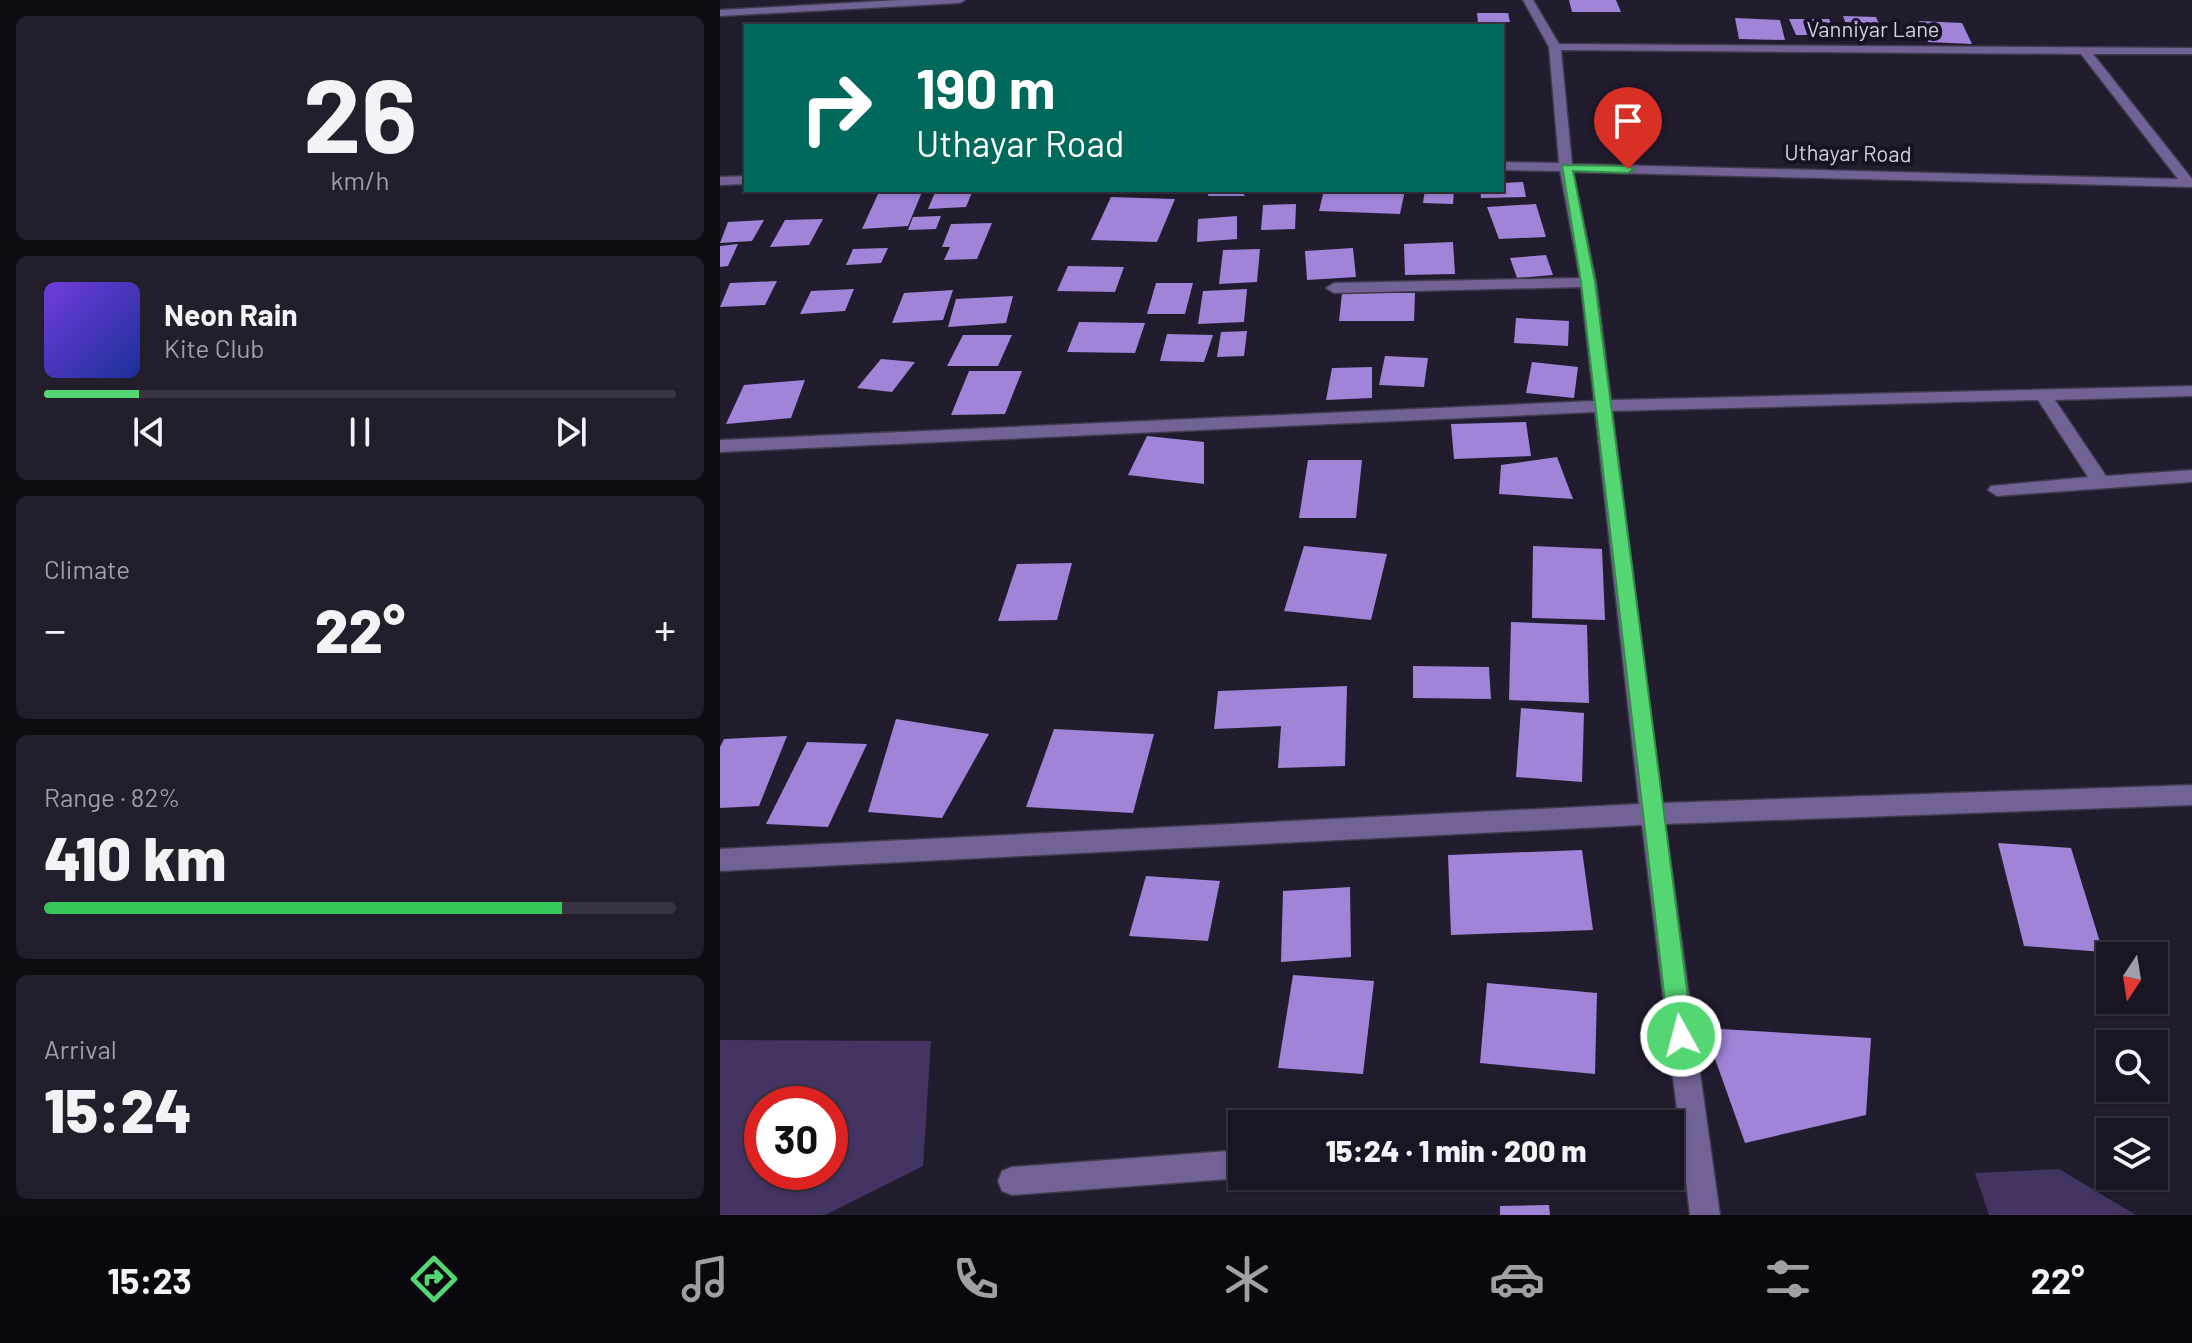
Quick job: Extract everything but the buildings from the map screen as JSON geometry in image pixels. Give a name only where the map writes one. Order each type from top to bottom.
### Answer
[{"type":"street","points":[[720,13],[960,0]]},
{"type":"street","points":[[1528,0],[1555,47],[1566,168],[1588,282],[1652,814],[1680,1110]]},
{"type":"street","name":"Vanniyar Lane","points":[[1555,47],[2192,51]]},
{"type":"street","points":[[2083,49],[2190,183]]},
{"type":"street","name":"Uthayar Road","points":[[1504,166],[2190,183]]},
{"type":"street","points":[[720,181],[744,180]]},
{"type":"street","points":[[1334,288],[1588,282]]},
{"type":"street","points":[[720,446],[1602,406],[2192,391]]},
{"type":"street","points":[[2043,395],[2100,481]]},
{"type":"street","points":[[1997,490],[2192,476]]},
{"type":"street","points":[[720,860],[1652,814],[2192,795]]},
{"type":"street","points":[[1684,1139],[1705,1215]]},
{"type":"street","points":[[1012,1181],[1228,1165]]},
{"type":"shaded area","points":[[720,1040],[931,1041],[923,1166],[825,1215],[720,1215]]},
{"type":"shaded area","points":[[2059,1169],[2136,1215],[1989,1215],[1975,1173]]},
{"type":"route","points":[[1628,169],[1566,168],[1588,282],[1681,1036]]}]
